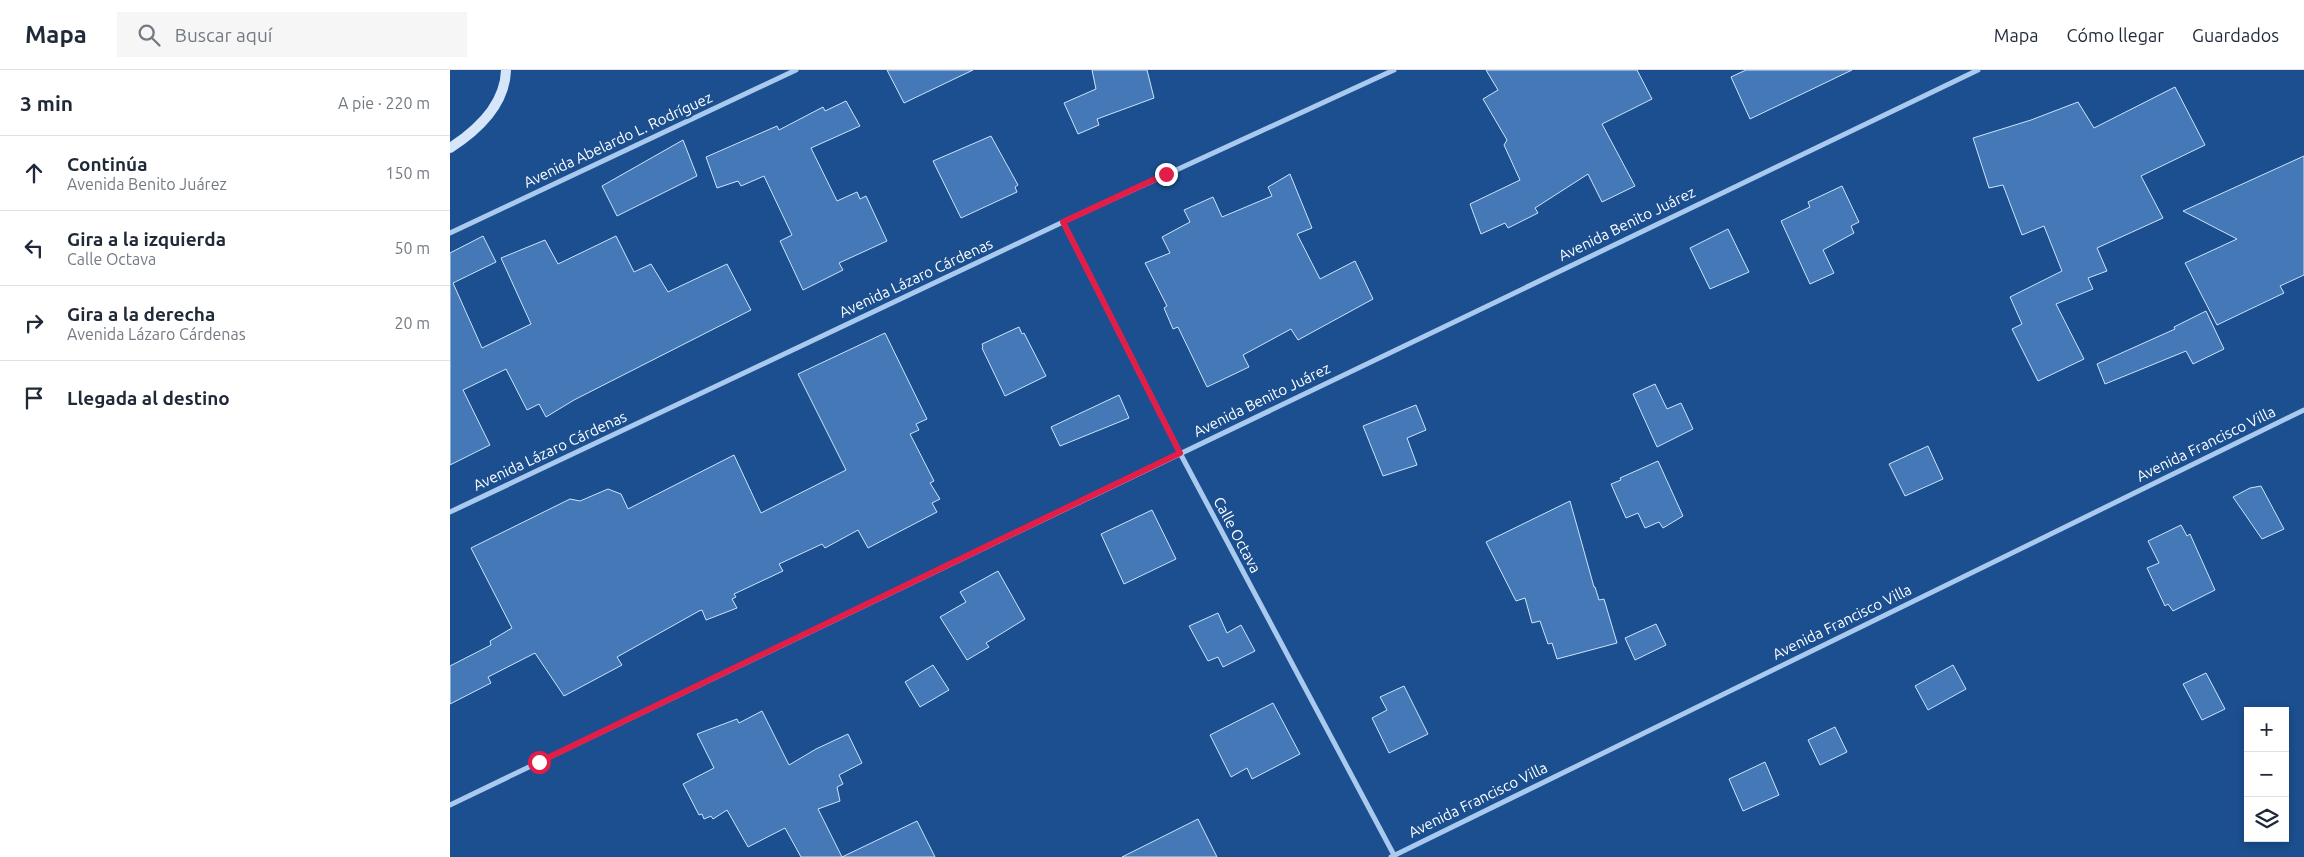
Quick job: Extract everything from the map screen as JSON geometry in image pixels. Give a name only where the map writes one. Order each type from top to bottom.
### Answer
[{"type":"street","points":[[450,148],[461,141],[490,114],[505,85],[506,70]]},
{"type":"street","name":"Avenida Abelardo L. Rodríguez","points":[[450,233],[796,70]]},
{"type":"street","name":"Avenida Lázaro Cárdenas","points":[[450,512],[1063,222],[1394,70]]},
{"type":"street","name":"Avenida Benito Juárez","points":[[450,805],[1978,70]]},
{"type":"street","name":"Calle Octava","points":[[1063,222],[1180,453],[1393,857]]},
{"type":"street","name":"Avenida Francisco Villa","points":[[1393,857],[2304,410]]},
{"type":"building","points":[[887,70],[973,70],[904,103]]},
{"type":"building","points":[[1092,70],[1147,70],[1154,98],[1097,119],[1099,125],[1078,134],[1064,103],[1096,89]]},
{"type":"building","points":[[1486,70],[1637,70],[1652,99],[1602,124],[1635,186],[1602,202],[1588,174],[1535,208],[1538,213],[1508,228],[1505,223],[1481,234],[1470,204],[1520,180],[1504,145],[1507,140],[1483,99],[1498,90]]},
{"type":"building","points":[[1746,70],[1852,70],[1750,119],[1731,77]]},
{"type":"building","points":[[2175,87],[2205,145],[2141,176],[2163,218],[2097,248],[2107,271],[2088,278],[2093,289],[2056,304],[2084,359],[2038,381],[2012,329],[2022,324],[2010,297],[2062,271],[2044,226],[2022,235],[2003,185],[1989,188],[1973,138],[2031,120],[2078,102],[2094,128]]},
{"type":"building","points":[[846,101],[860,126],[811,148],[837,201],[857,192],[860,199],[866,196],[887,241],[839,263],[843,270],[803,290],[780,241],[792,235],[764,176],[741,186],[738,181],[717,188],[706,157],[777,126],[779,130],[823,107],[825,111]]},
{"type":"building","points":[[991,136],[1018,185],[1015,187],[1017,192],[961,218],[933,161]]},
{"type":"building","points":[[683,140],[697,176],[617,216],[602,186]]},
{"type":"building","points":[[2304,156],[2304,275],[2280,286],[2284,293],[2217,325],[2185,263],[2237,239],[2183,211]]},
{"type":"building","points":[[1290,174],[1312,228],[1297,234],[1320,279],[1355,261],[1373,299],[1298,340],[1291,329],[1243,355],[1249,367],[1207,387],[1178,327],[1173,329],[1164,308],[1167,306],[1145,263],[1170,253],[1162,237],[1190,222],[1184,210],[1213,197],[1222,217],[1272,196],[1268,187]]},
{"type":"building","points":[[1842,186],[1859,222],[1851,226],[1854,233],[1823,250],[1834,273],[1810,284],[1781,221],[1810,207],[1808,202]]},
{"type":"building","points":[[1728,229],[1749,272],[1710,289],[1690,248]]},
{"type":"building","points":[[483,236],[496,262],[453,283],[482,348],[531,324],[501,258],[545,240],[558,264],[616,236],[634,272],[651,264],[668,292],[727,264],[751,310],[574,400],[546,417],[539,404],[527,410],[506,369],[463,390],[490,445],[450,465],[450,253]]},
{"type":"building","points":[[2206,311],[2224,349],[2193,364],[2186,351],[2105,384],[2097,364],[2175,329],[2174,327]]},
{"type":"building","points":[[1019,327],[1046,376],[1005,396],[982,348],[982,344]]},
{"type":"building","points":[[885,333],[927,419],[916,424],[919,430],[910,434],[934,481],[930,483],[940,499],[932,503],[937,512],[868,548],[858,530],[825,548],[822,544],[779,564],[783,571],[734,594],[736,597],[732,599],[737,608],[706,620],[702,610],[699,611],[617,657],[622,665],[564,696],[535,653],[488,677],[491,683],[450,704],[450,666],[491,645],[490,641],[512,628],[471,548],[570,499],[580,501],[608,489],[621,494],[628,509],[734,455],[761,513],[846,470],[798,374]]},
{"type":"building","points":[[1655,384],[1667,409],[1681,403],[1693,429],[1657,447],[1633,394]]},
{"type":"building","points":[[1119,395],[1129,418],[1060,446],[1051,427]]},
{"type":"building","points":[[1416,405],[1426,430],[1407,438],[1417,465],[1383,476],[1363,426]]},
{"type":"building","points":[[1928,446],[1943,479],[1905,496],[1889,464]]},
{"type":"building","points":[[1658,461],[1683,516],[1663,528],[1659,522],[1645,528],[1638,513],[1626,518],[1611,484]]},
{"type":"building","points":[[2261,486],[2284,529],[2262,539],[2233,497],[2250,488]]},
{"type":"building","points":[[1570,501],[1594,587],[1599,600],[1604,599],[1617,643],[1557,659],[1552,643],[1548,644],[1540,621],[1532,623],[1525,598],[1516,601],[1486,542]]},
{"type":"building","points":[[1152,510],[1176,559],[1124,584],[1101,534]]},
{"type":"building","points":[[2181,525],[2187,536],[2190,534],[2215,590],[2173,611],[2168,604],[2165,606],[2147,568],[2159,563],[2148,541]]},
{"type":"building","points":[[998,571],[1025,619],[986,643],[989,647],[967,660],[940,617],[966,602],[960,592]]},
{"type":"building","points":[[1218,613],[1227,633],[1241,625],[1255,651],[1223,667],[1218,657],[1208,661],[1189,626]]},
{"type":"building","points":[[1656,624],[1666,645],[1635,660],[1625,638]]},
{"type":"building","points":[[933,665],[949,690],[920,707],[905,682]]},
{"type":"building","points":[[1953,665],[1966,689],[1928,710],[1915,686]]},
{"type":"building","points":[[2206,673],[2225,709],[2202,720],[2183,684]]},
{"type":"building","points":[[1404,686],[1428,734],[1389,753],[1372,718],[1387,710],[1380,697]]},
{"type":"building","points":[[1273,703],[1300,754],[1252,779],[1247,768],[1231,777],[1210,735]]},
{"type":"building","points":[[762,711],[789,765],[816,749],[848,734],[862,763],[839,775],[843,784],[837,787],[840,801],[818,809],[842,857],[801,857],[785,828],[748,847],[727,810],[713,819],[711,816],[704,819],[702,814],[699,815],[683,784],[714,768],[697,734],[737,719],[739,723]]},
{"type":"building","points":[[1835,727],[1847,752],[1820,765],[1808,740]]},
{"type":"building","points":[[1765,762],[1779,795],[1743,811],[1729,779]]},
{"type":"building","points":[[1198,819],[1217,857],[1122,857]]},
{"type":"building","points":[[917,821],[935,857],[842,857]]},
{"type":"route","points":[[539,762],[1180,453],[1063,222],[1166,174]]}]
